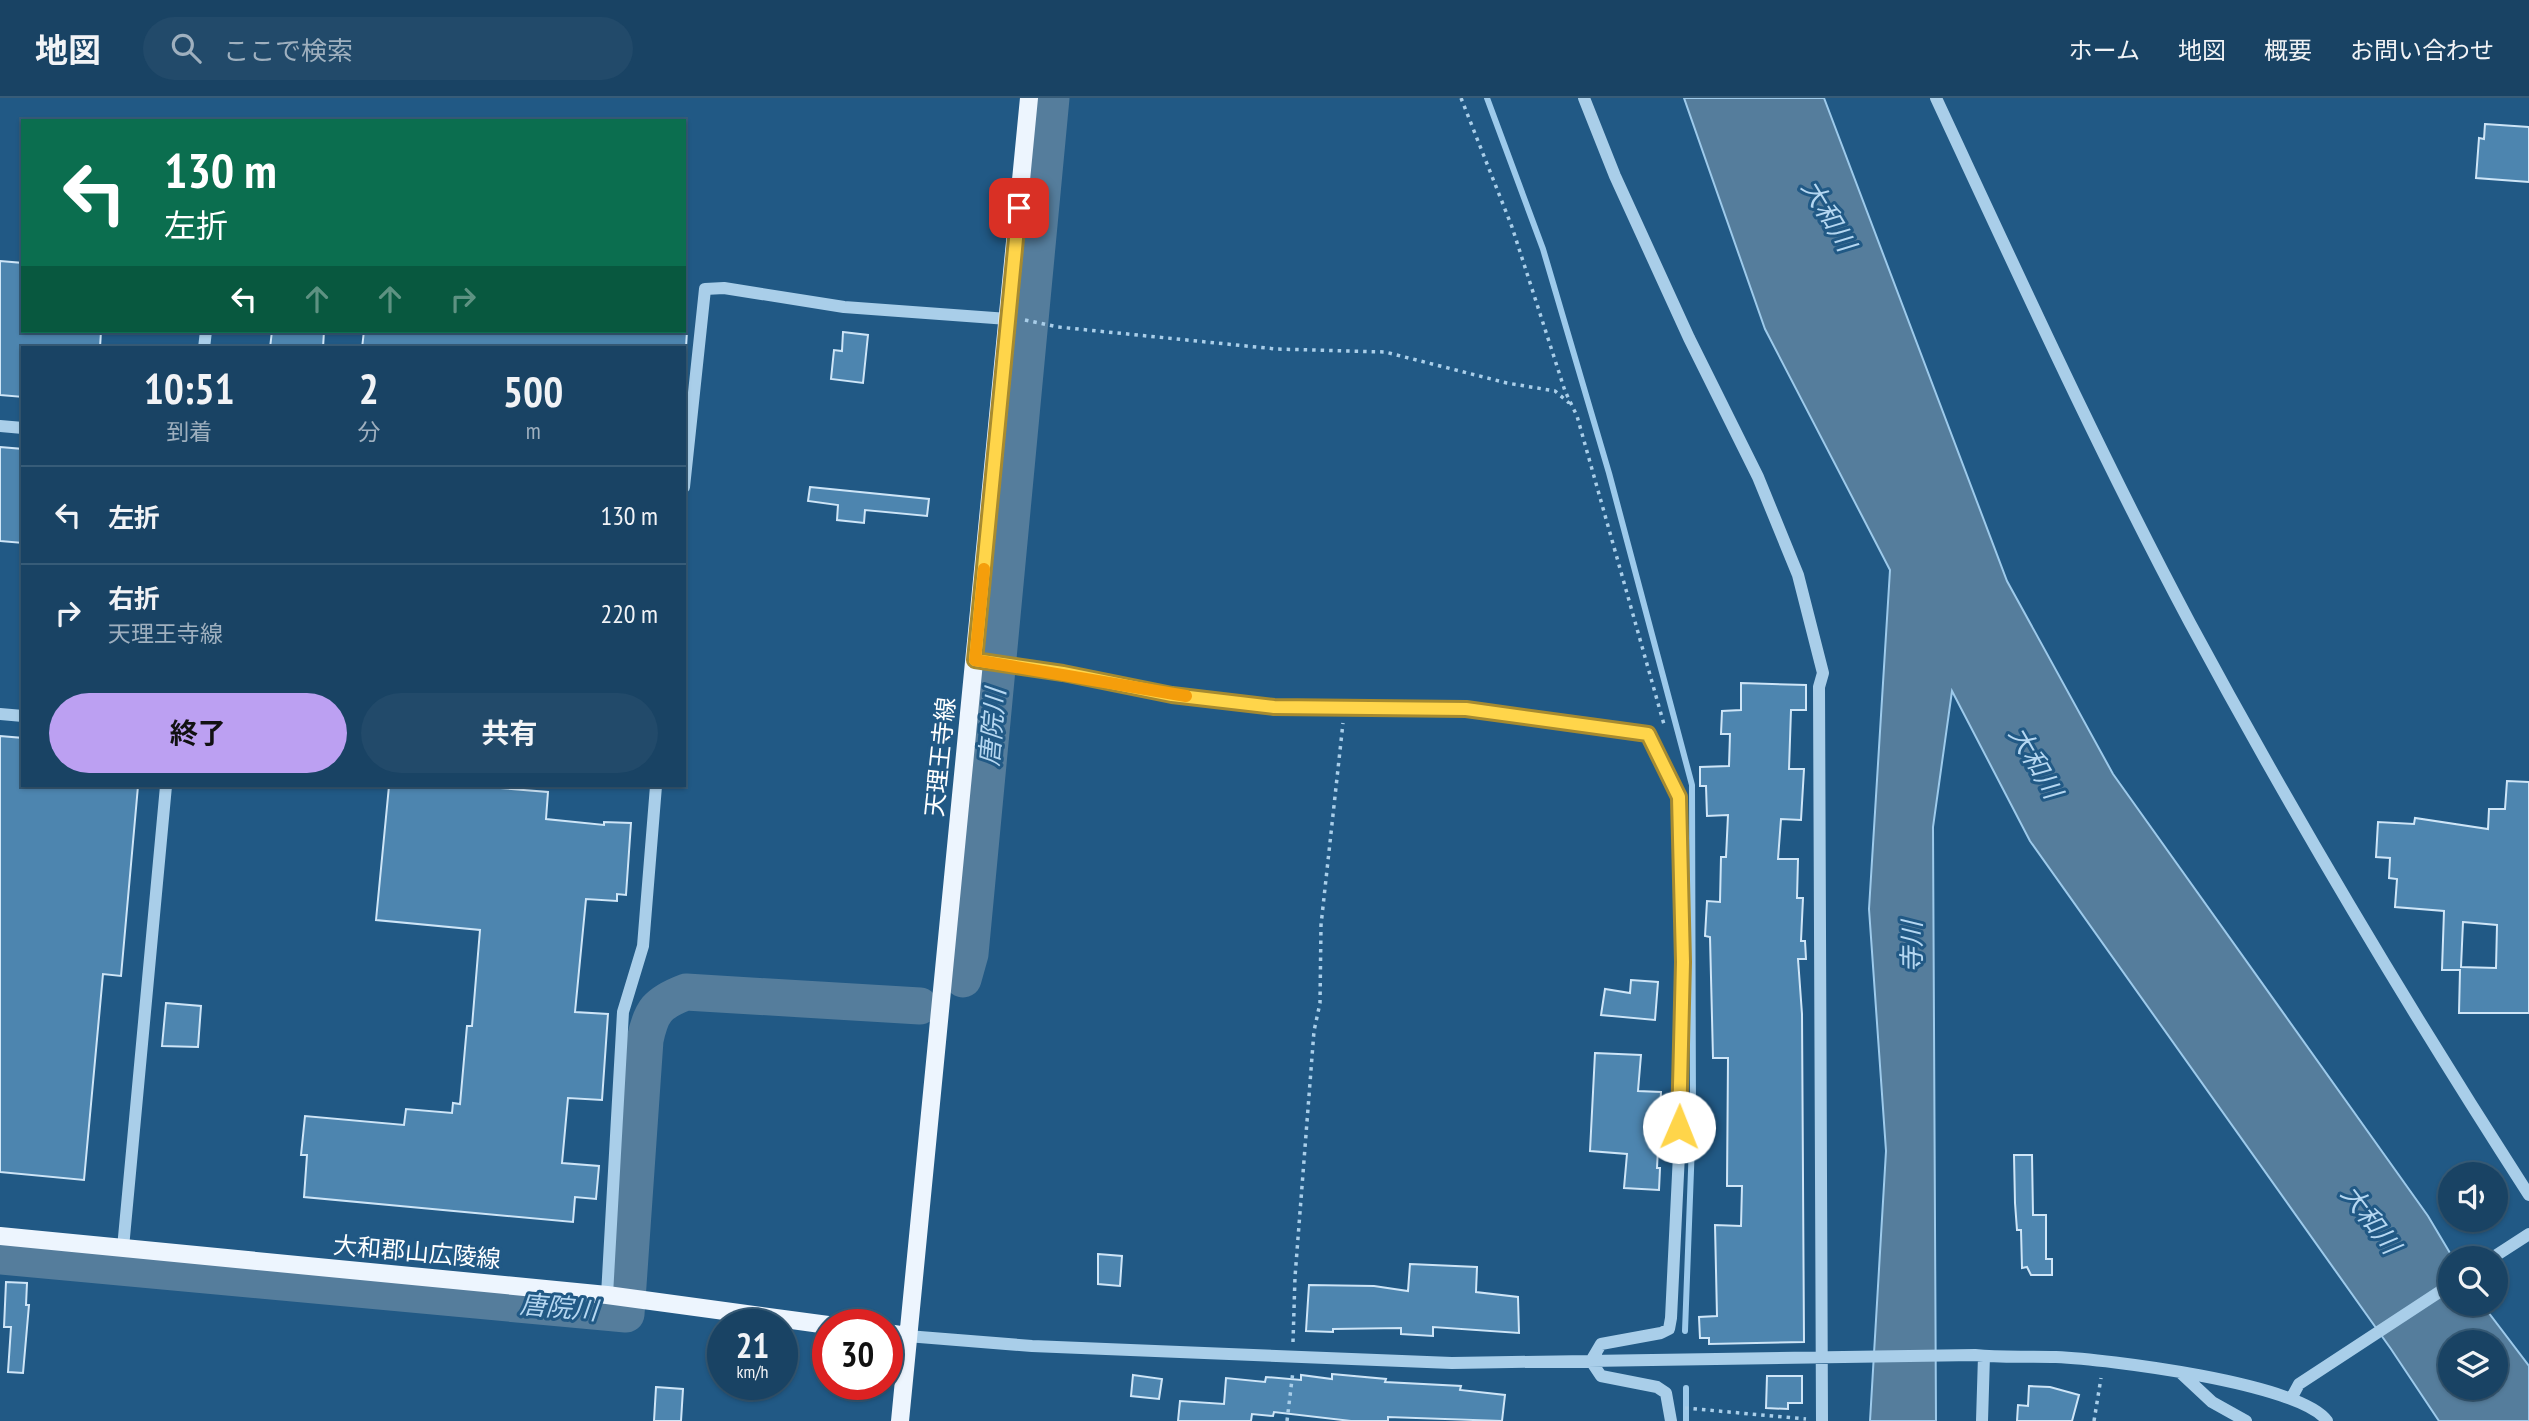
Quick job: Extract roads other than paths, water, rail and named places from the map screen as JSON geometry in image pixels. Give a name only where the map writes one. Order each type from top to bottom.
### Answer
[{"type":"main road","name":"天理王寺線","points":[[900,1421],[1030,98]]},
{"type":"main road","name":"大和郡山広陵線","points":[[0,1236],[607,1295],[812,1323]]},
{"type":"main road","points":[[903,1335],[907,1336]]},
{"type":"street","points":[[1584,98],[1615,176],[1689,338],[1758,477],[1798,575],[1823,673],[1819,687],[1825,1358],[1822,1421]]},
{"type":"street","points":[[1936,98],[2053,347],[2190,622],[2328,868],[2467,1100],[2529,1195]]},
{"type":"street","points":[[686,468],[705,289],[724,288],[844,307],[1008,319]]},
{"type":"street","points":[[0,426],[21,428]]},
{"type":"street","points":[[975,660],[1063,673],[1172,695],[1274,707],[1466,709],[1648,734],[1679,797],[1683,962],[1679,1154],[1671,1318],[1669,1329],[1661,1333],[1601,1344],[1591,1360]]},
{"type":"street","points":[[0,714],[21,716]]},
{"type":"street","points":[[123,1248],[166,787]]},
{"type":"street","points":[[607,1295],[623,1013],[643,946],[656,787]]},
{"type":"street","points":[[2508,1247],[2529,1234]]},
{"type":"street","points":[[2292,1397],[2298,1384],[2438,1293]]},
{"type":"street","points":[[907,1336],[1032,1346],[1293,1354],[1452,1363],[1980,1356],[2103,1362],[2182,1374],[2292,1397],[2322,1414],[2327,1421]]},
{"type":"street","points":[[1980,1356],[1982,1421]]},
{"type":"street","points":[[1591,1360],[1601,1376],[1657,1387],[1666,1393],[1671,1407],[1671,1421]]},
{"type":"street","points":[[2182,1374],[2212,1402],[2246,1421]]},
{"type":"water","points":[[1684,98],[1824,98],[2007,581],[2113,774],[2428,1216],[2446,1246],[2438,1246],[2438,1316],[2491,1316],[2502,1330],[2438,1330],[2438,1400],[2508,1400],[2508,1338],[2529,1366],[2529,1421],[2439,1421],[2391,1349],[2030,841],[1952,691],[1933,827],[1936,1421],[1870,1421],[1886,1151],[1869,909],[1890,570],[1765,329]]},
{"type":"waterway","name":"唐院川","points":[[963,979],[970,954],[1051,98]]},
{"type":"waterway","points":[[1487,98],[1543,249],[1609,473],[1692,785],[1693,1117],[1685,1331]]},
{"type":"waterway","name":"唐院川","points":[[0,1256],[626,1314],[645,1040],[657,1009],[668,1000],[686,992],[920,1006]]},
{"type":"waterway","points":[[1686,1388],[1686,1421]]},
{"type":"water label","name":"大和川","points":[[1829,215]]},
{"type":"water label","name":"大和川","points":[[2036,762]]},
{"type":"water label","name":"寺川","points":[[1911,947]]},
{"type":"water label","name":"大和川","points":[[2371,1219]]}]
